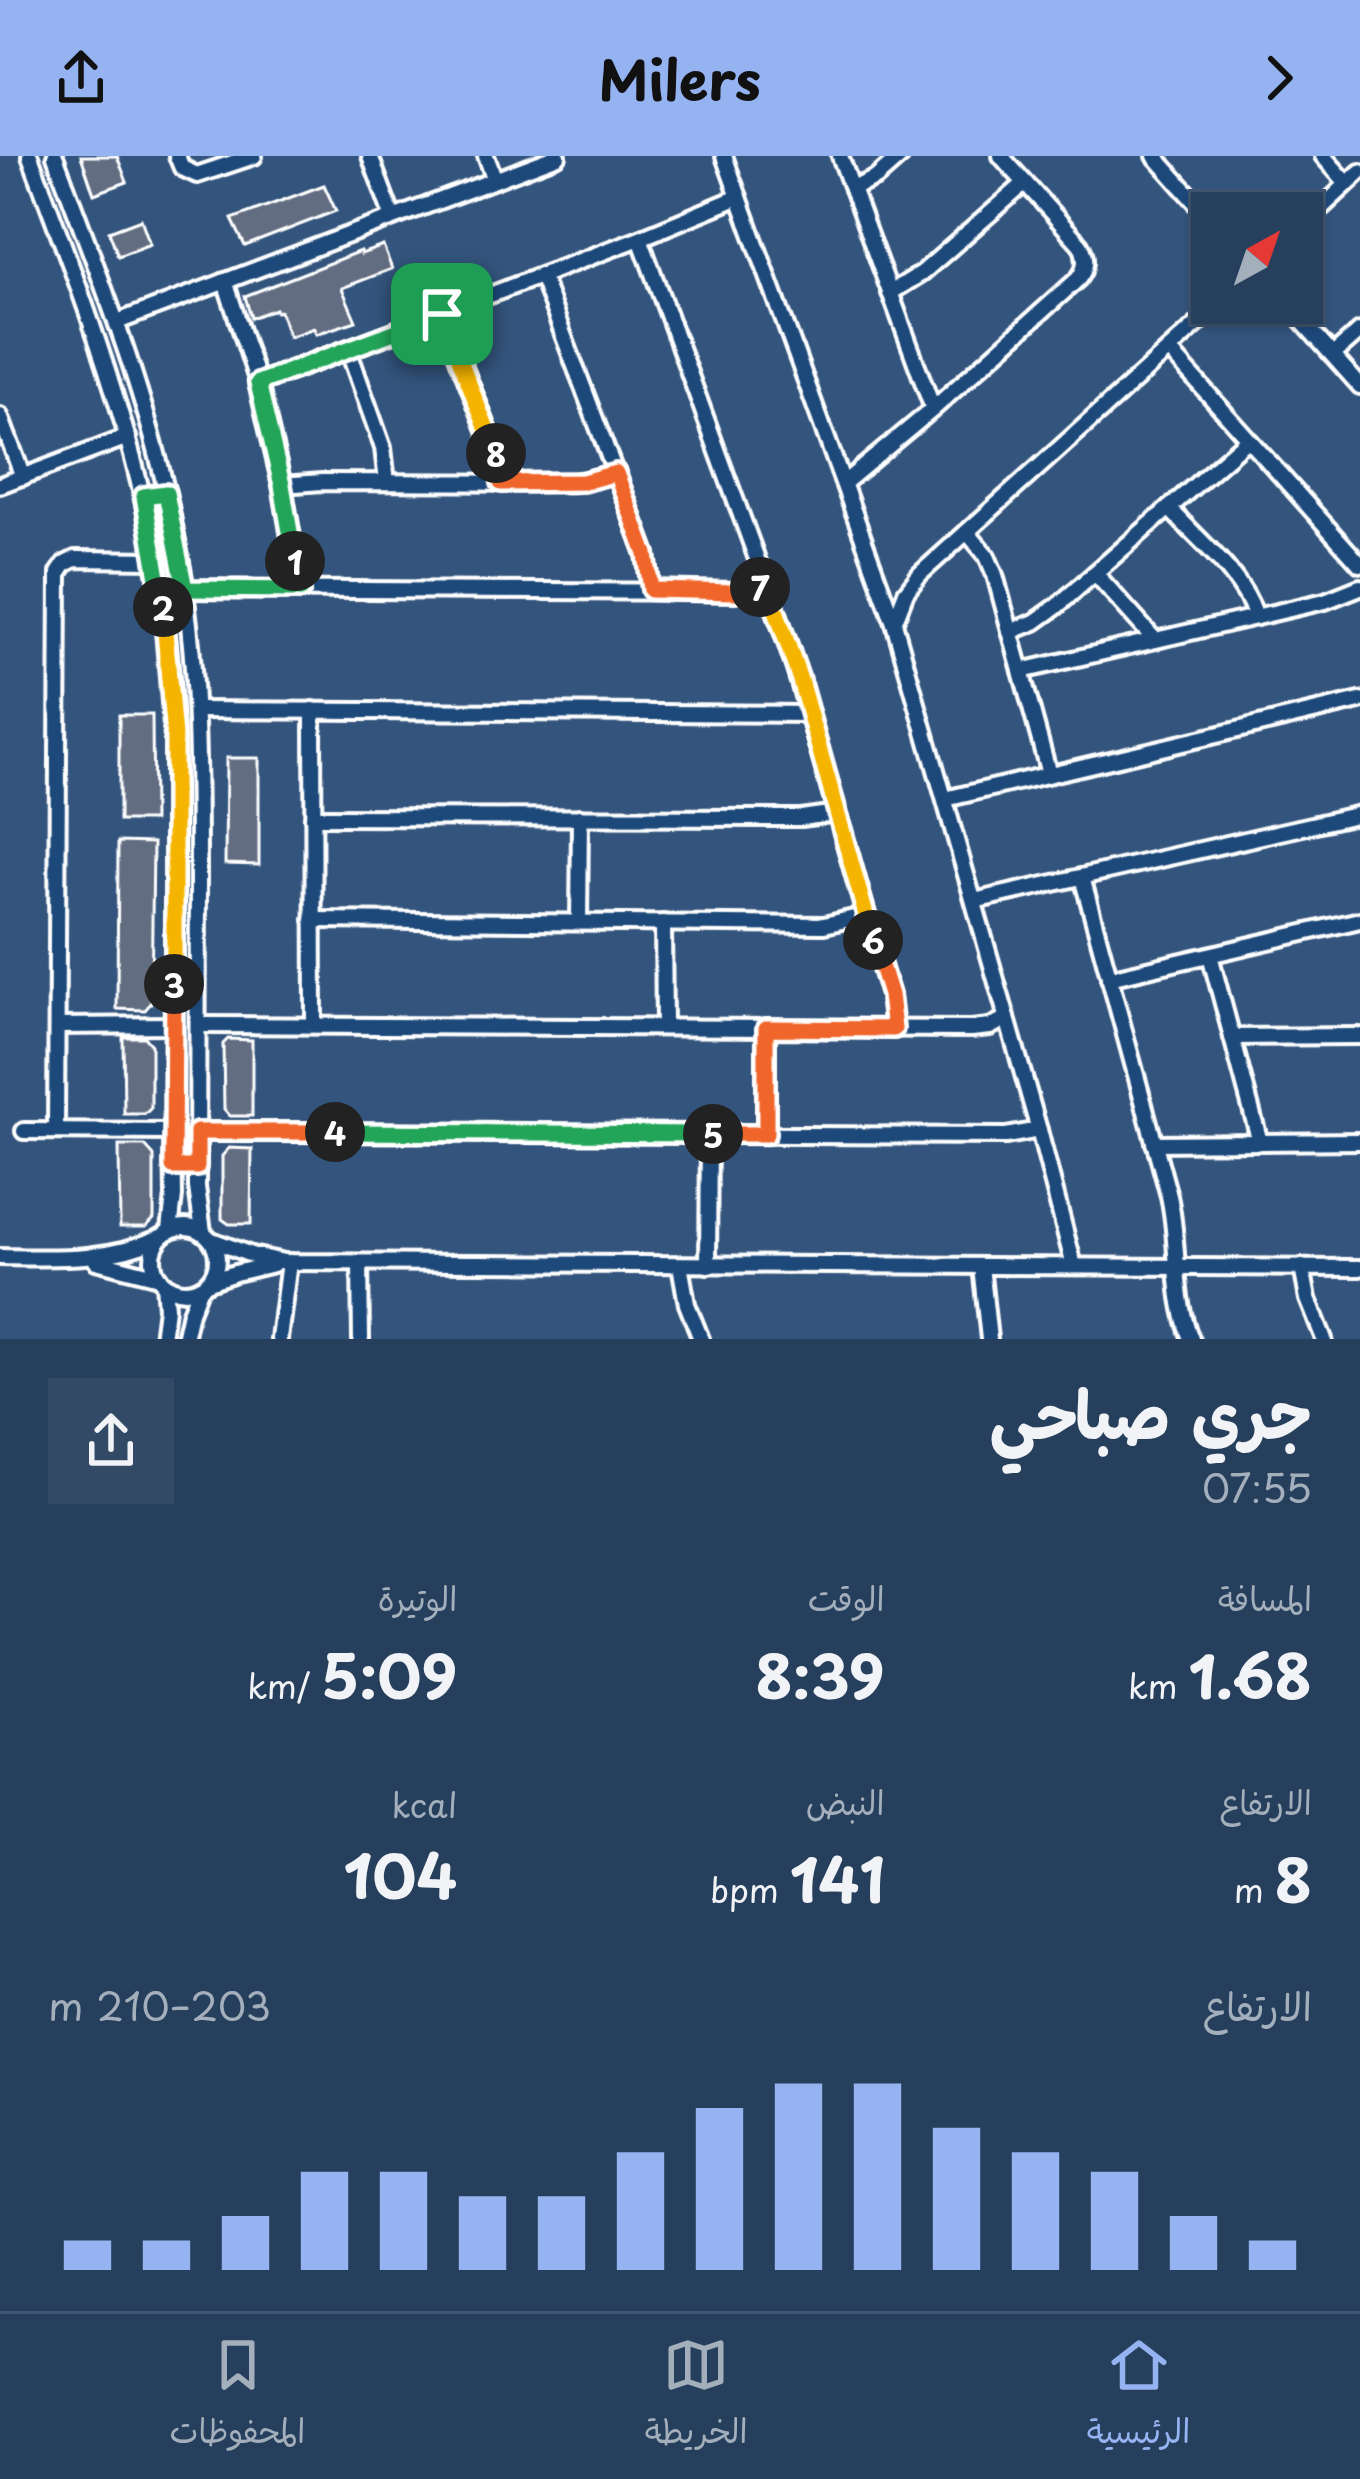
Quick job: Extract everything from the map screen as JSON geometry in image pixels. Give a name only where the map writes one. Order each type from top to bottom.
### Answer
[{"type":"street","points":[[30,156],[95,330],[128,437],[144,496],[170,656],[173,1167],[165,1234],[153,1257],[166,1308],[162,1339]]},
{"type":"street","points":[[55,156],[144,405],[185,589],[198,710],[197,1202],[218,1263],[190,1312],[184,1339]]},
{"type":"street","points":[[177,156],[187,171],[197,175],[254,156]]},
{"type":"street","points":[[370,156],[394,218]]},
{"type":"street","points":[[486,156],[496,179]]},
{"type":"street","points":[[117,322],[558,156]]},
{"type":"street","points":[[724,156],[894,623],[1074,1266]]},
{"type":"street","points":[[840,156],[933,410]]},
{"type":"street","points":[[852,189],[876,178],[901,156]]},
{"type":"street","points":[[844,483],[933,410],[1084,270],[1080,244],[1001,156]]},
{"type":"street","points":[[1155,156],[1191,196]]},
{"type":"street","points":[[1323,156],[1347,183]]},
{"type":"street","points":[[1323,206],[1360,172]]},
{"type":"street","points":[[890,293],[922,273],[1025,183]]},
{"type":"street","points":[[258,383],[739,196]]},
{"type":"street","points":[[640,238],[810,714],[890,995],[894,1029]]},
{"type":"street","points":[[541,276],[646,554],[651,590]]},
{"type":"street","points":[[225,281],[258,383],[301,590]]},
{"type":"street","points":[[442,314],[491,436],[501,483]]},
{"type":"street","points":[[894,623],[912,583],[1198,324]]},
{"type":"street","points":[[1305,324],[1360,386]]},
{"type":"street","points":[[1333,355],[1360,331]]},
{"type":"street","points":[[348,350],[383,448],[387,482]]},
{"type":"street","points":[[1169,350],[1360,564]]},
{"type":"street","points":[[0,416],[23,477]]},
{"type":"street","points":[[0,485],[128,437]]},
{"type":"street","points":[[1010,632],[1046,616],[1248,439]]},
{"type":"street","points":[[282,485],[583,482],[616,473]]},
{"type":"street","points":[[144,496],[166,493]]},
{"type":"street","points":[[1169,508],[1237,581],[1256,617]]},
{"type":"street","points":[[967,532],[992,566],[1049,774]]},
{"type":"street","points":[[56,1131],[59,573],[75,559],[156,560]]},
{"type":"street","points":[[1095,573],[1155,640]]},
{"type":"street","points":[[185,589],[735,592],[767,584]]},
{"type":"street","points":[[1021,671],[1325,601],[1360,587]]},
{"type":"street","points":[[945,799],[1360,700]]},
{"type":"street","points":[[198,710],[810,714]]},
{"type":"street","points":[[313,710],[314,1025]]},
{"type":"street","points":[[313,817],[801,818],[837,813]]},
{"type":"street","points":[[974,901],[1360,814]]},
{"type":"street","points":[[579,922],[580,818]]},
{"type":"street","points":[[1082,877],[1173,1213],[1178,1295],[1191,1339]]},
{"type":"street","points":[[314,920],[824,925],[866,915]]},
{"type":"street","points":[[1109,978],[1360,920]]},
{"type":"street","points":[[663,923],[664,1027]]},
{"type":"street","points":[[1210,955],[1260,1142]]},
{"type":"street","points":[[198,1024],[894,1029],[980,1028],[1007,1018]]},
{"type":"street","points":[[57,1026],[174,1025]]},
{"type":"street","points":[[766,1028],[766,1134]]},
{"type":"street","points":[[1232,1036],[1360,1036]]},
{"type":"street","points":[[197,1132],[1006,1136],[1039,1130]]},
{"type":"street","points":[[23,1131],[173,1132]]},
{"type":"street","points":[[708,1265],[709,1134]]},
{"type":"street","points":[[1154,1142],[1360,1141]]},
{"type":"street","points":[[173,1167],[197,1167]]},
{"type":"street","points":[[0,1257],[112,1254],[183,1226],[251,1255],[287,1262],[1360,1268]]},
{"type":"street","points":[[79,1258],[161,1280],[182,1291],[287,1262]]},
{"type":"street","points":[[279,1339],[287,1262]]},
{"type":"street","points":[[360,1263],[362,1339]]},
{"type":"street","points":[[680,1265],[687,1304],[701,1339]]},
{"type":"street","points":[[981,1266],[988,1339]]},
{"type":"street","points":[[1302,1267],[1308,1299],[1324,1339]]},
{"type":"building","points":[[81,156],[117,156],[127,182],[94,194]]},
{"type":"building","points":[[324,185],[336,211],[245,246],[232,219]]},
{"type":"building","points":[[141,219],[150,244],[118,256],[109,231]]},
{"type":"building","points":[[383,246],[392,269],[342,288],[356,321],[289,337],[280,311],[251,318],[245,296]]},
{"type":"building","points":[[119,715],[152,715],[153,821],[119,821]]},
{"type":"building","points":[[226,758],[259,758],[259,865],[225,864]]},
{"type":"building","points":[[118,842],[153,843],[151,1003],[145,1010],[117,1009]]},
{"type":"building","points":[[123,1037],[144,1037],[151,1045],[151,1108],[145,1114],[124,1114]]},
{"type":"building","points":[[228,1039],[252,1040],[252,1116],[230,1116],[224,1109],[223,1044]]},
{"type":"building","points":[[119,1146],[145,1146],[154,1156],[154,1219],[146,1227],[120,1227]]},
{"type":"building","points":[[229,1148],[252,1149],[251,1224],[229,1224],[222,1219],[222,1156]]},
{"type":"route","points":[[442,314],[491,436],[501,483],[583,482],[616,473],[650,566],[651,590],[735,592],[767,584],[810,714],[890,995],[894,1029],[766,1028],[766,1134],[197,1132],[197,1167],[173,1167],[174,738],[170,656],[144,496],[166,493],[185,589],[301,590],[258,383],[442,314]]}]
